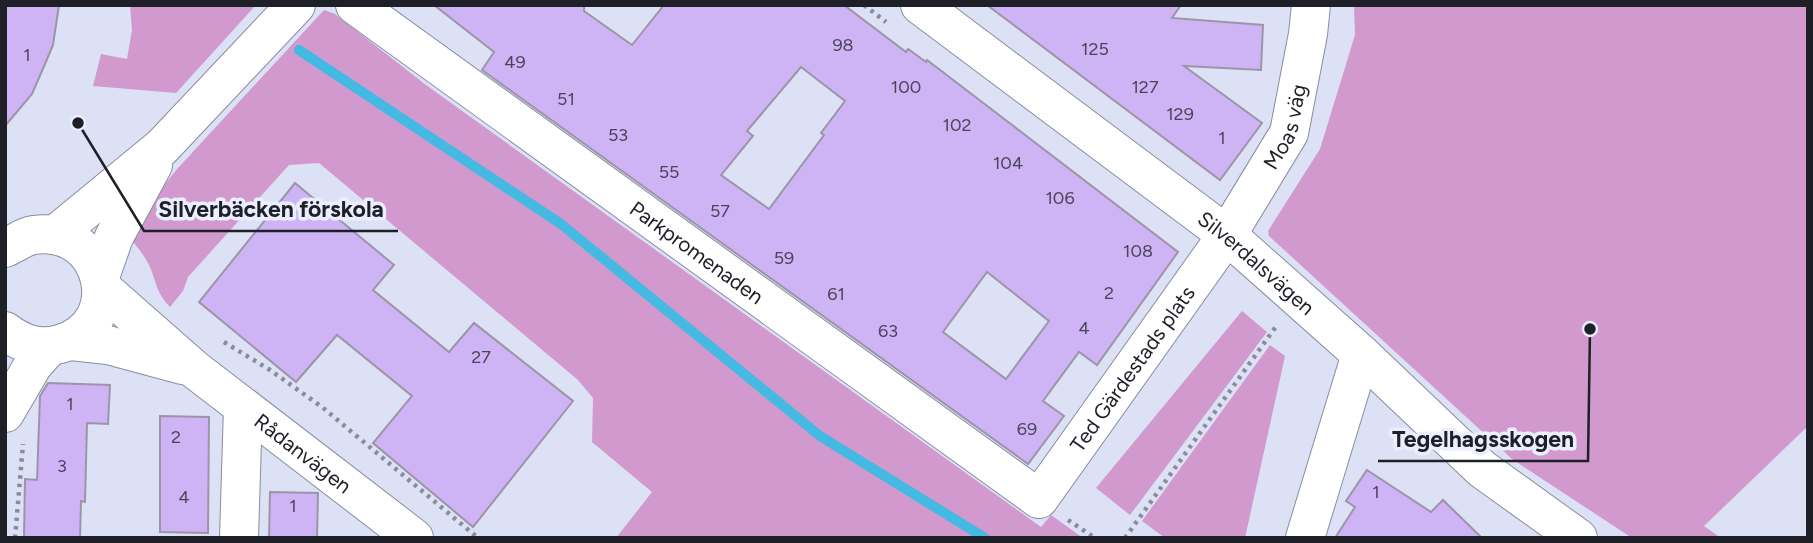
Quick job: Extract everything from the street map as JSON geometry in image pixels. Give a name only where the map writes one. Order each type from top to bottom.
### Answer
[{"type":"street","points":[[6,249],[35,234],[55,235],[162,147],[296,5]]},
{"type":"street","name":"Parkpromenaden","points":[[355,5],[1038,499]]},
{"type":"street","name":"Silverdalsvägen","points":[[920,5],[1227,235],[1361,354],[1482,469],[1578,538]]},
{"type":"street","name":"Moas väg","points":[[1227,235],[1289,133],[1311,5]]},
{"type":"street","points":[[14,427],[33,365],[60,344],[84,332],[96,316],[101,283],[114,237],[162,147]]},
{"type":"street","name":"Rådanvägen","points":[[55,235],[73,241],[88,254],[101,283],[194,369],[414,538]]},
{"type":"street","name":"Ted Gärdestads plats","points":[[1038,499],[1227,235]]},
{"type":"street","name":"Rådanvägen","points":[[5,331],[16,340],[29,345],[108,345],[194,369]]},
{"type":"street","points":[[1305,538],[1361,354]]},
{"type":"street","points":[[239,538],[243,407]]},
{"type":"path","points":[[1125,538],[1278,325]]},
{"type":"path","points":[[217,338],[270,370],[322,407],[478,538]]},
{"type":"path","points":[[14,427],[15,538]]},
{"type":"shaded area","points":[[130,5],[256,5],[176,93],[93,86],[101,54],[127,59],[132,30]]},
{"type":"shaded area","points":[[1354,5],[1808,5],[1808,426],[1704,526],[1721,538],[1632,538],[1512,459],[1269,236],[1268,231],[1320,149],[1355,35]]},
{"type":"shaded area","points":[[324,10],[335,14],[426,85],[1041,527],[1051,515],[1083,538],[616,538],[652,492],[592,442],[593,398],[578,380],[319,163],[289,165],[188,277],[183,291],[170,307],[159,292],[146,259],[131,239],[153,199],[178,168]]},
{"type":"shaded area","points":[[1242,311],[1267,332],[1130,515],[1096,488]]},
{"type":"shaded area","points":[[1270,345],[1285,356],[1245,538],[1165,538],[1142,521]]},
{"type":"building","points":[[5,5],[59,5],[53,45],[32,94],[5,126]]},
{"type":"building","points":[[434,5],[584,5],[584,11],[632,45],[664,5],[844,5],[906,52],[908,49],[926,62],[927,60],[1178,252],[1097,365],[1079,352],[1043,401],[1064,416],[1028,464],[482,70],[494,52]],"holes":[[[801,67],[845,101],[821,133],[824,135],[769,209],[721,175],[753,136],[747,131]],[[987,272],[1049,321],[1006,379],[943,332]]]},
{"type":"building","points":[[987,5],[1181,5],[1172,18],[1263,25],[1261,70],[1184,66],[1262,123],[1220,180]]},
{"type":"building","points":[[295,183],[394,265],[373,290],[449,352],[474,323],[573,401],[473,527],[373,443],[412,396],[337,335],[296,382],[199,302]]},
{"type":"building","points":[[48,383],[110,385],[108,424],[87,423],[85,502],[81,501],[80,538],[24,538],[25,479],[37,480],[40,396]]},
{"type":"building","points":[[160,416],[209,417],[208,533],[160,532]]},
{"type":"building","points":[[1367,470],[1431,512],[1443,500],[1482,538],[1335,538],[1355,507],[1346,501]]},
{"type":"building","points":[[270,492],[318,493],[317,538],[269,538]]},
{"type":"waterway","points":[[299,50],[561,224],[820,436],[985,538]]},
{"type":"place","name":"Silverbäcken förskola","points":[[78,123]]},
{"type":"place","name":"Tegelhagsskogen","points":[[1590,329]]}]
